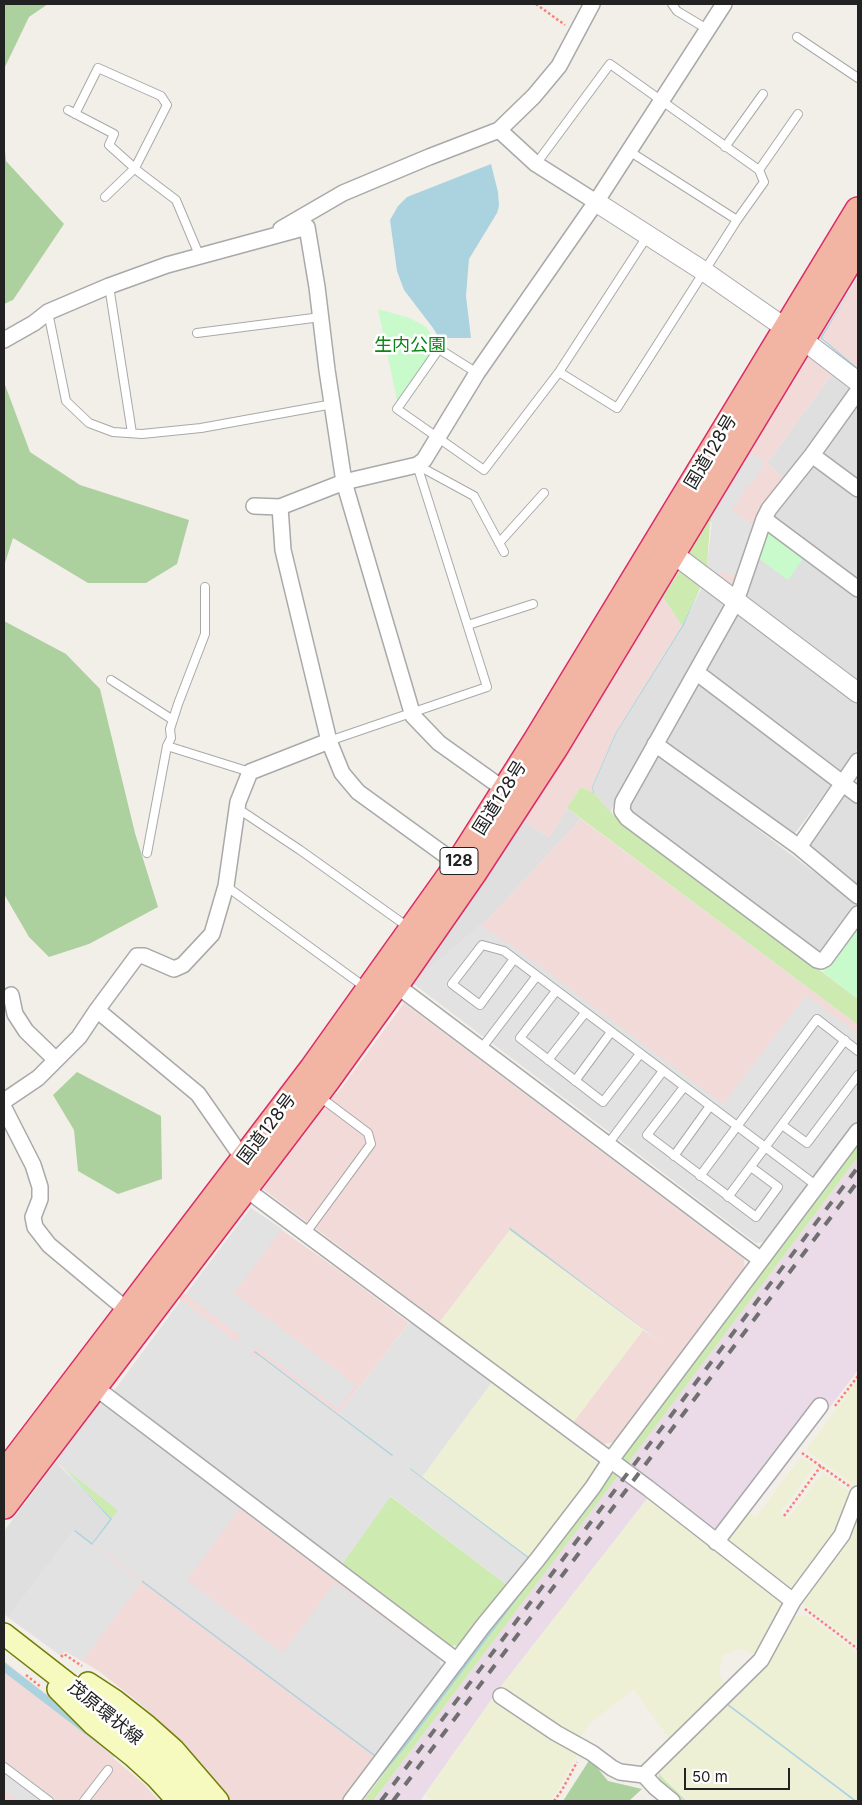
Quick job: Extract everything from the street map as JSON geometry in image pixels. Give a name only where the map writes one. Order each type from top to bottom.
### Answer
[{"type":"highway","name":"国道128号","points":[[253,1163],[317,1094],[396,985],[465,869],[505,790],[665,547],[794,334],[858,210]]},
{"type":"highway","name":"国道128号","points":[[794,334],[858,247]]},
{"type":"highway","name":"国道128号","points":[[5,1468],[87,1381],[253,1163],[412,929],[465,869],[555,748],[665,547]]},
{"type":"highway","name":"国道128号","points":[[4,1506],[87,1381],[128,1311],[238,1183]]},
{"type":"main road","name":"茂原環状線","points":[[4,1634],[140,1740],[198,1801]]},
{"type":"main road","points":[[36,1658],[61,1694],[93,1724],[145,1766],[178,1801]]},
{"type":"main road","points":[[36,1658],[77,1676],[114,1700],[174,1750],[218,1801]]},
{"type":"street","points":[[262,240],[342,193],[499,130],[534,96],[559,66],[592,4]]},
{"type":"street","points":[[254,506],[280,507],[344,482],[417,465],[424,460],[477,373],[596,202],[724,4]]},
{"type":"street","points":[[499,130],[536,164],[649,234],[794,334],[858,382]]},
{"type":"street","points":[[4,340],[34,323],[48,312],[109,286],[167,265],[307,227],[344,482],[413,716],[439,743],[505,790]]},
{"type":"street","points":[[858,391],[764,519],[736,601],[623,802],[622,811],[627,818],[817,960],[825,959],[858,914]]},
{"type":"street","points":[[812,454],[858,489]]},
{"type":"street","points":[[280,507],[283,550],[329,741],[342,774],[358,792],[465,869]]},
{"type":"street","points":[[764,519],[858,590]]},
{"type":"street","points":[[665,547],[858,693]]},
{"type":"street","points":[[696,672],[858,795]]},
{"type":"street","points":[[4,1101],[38,1078],[79,1038],[137,956],[144,956],[174,969],[183,966],[212,934],[226,886],[238,802],[250,772],[329,741]]},
{"type":"street","points":[[655,744],[799,847],[858,896]]},
{"type":"street","points":[[799,847],[858,761]]},
{"type":"street","points":[[396,985],[761,1260]]},
{"type":"street","points":[[11,995],[15,1014],[26,1031],[56,1060]]},
{"type":"street","points":[[97,1010],[198,1094],[237,1150],[253,1163]]},
{"type":"street","points":[[4,1108],[33,1165],[40,1187],[40,1199],[33,1217],[35,1227],[49,1245],[128,1311]]},
{"type":"street","points":[[351,1801],[483,1626],[593,1487],[610,1461],[858,1131]]},
{"type":"street","points":[[238,1183],[648,1488],[793,1601]]},
{"type":"street","points":[[87,1381],[457,1661]]},
{"type":"street","points":[[716,1542],[820,1406]]},
{"type":"street","points":[[644,1775],[761,1660],[793,1601],[842,1535],[854,1490]]},
{"type":"street","points":[[501,1696],[556,1733],[585,1748],[612,1768],[620,1772],[644,1775],[672,1801]]},
{"type":"lane","points":[[672,4],[677,12],[708,29]]},
{"type":"lane","points":[[796,37],[858,78]]},
{"type":"lane","points":[[536,164],[610,64],[759,170],[764,182],[737,220],[617,408],[558,372]]},
{"type":"lane","points":[[105,197],[135,168],[167,105],[161,96],[98,68],[72,112],[114,134],[109,145],[135,168],[176,200],[200,257]]},
{"type":"lane","points":[[725,147],[763,94]]},
{"type":"lane","points":[[759,170],[798,114]]},
{"type":"lane","points":[[629,151],[737,220]]},
{"type":"lane","points":[[477,373],[438,349],[397,409],[484,470],[558,372],[649,234]]},
{"type":"lane","points":[[109,286],[132,433]]},
{"type":"lane","points":[[48,312],[66,401],[90,423],[113,432],[132,433],[201,428],[332,404]]},
{"type":"lane","points":[[197,333],[321,317]]},
{"type":"lane","points":[[417,465],[474,496],[504,552]]},
{"type":"lane","points":[[329,741],[487,688],[417,465]]},
{"type":"lane","points":[[500,543],[544,493]]},
{"type":"lane","points":[[147,853],[171,738],[170,729],[205,634],[205,587]]},
{"type":"lane","points":[[468,624],[534,604]]},
{"type":"lane","points":[[111,680],[173,720]]},
{"type":"lane","points":[[168,746],[250,772]]},
{"type":"lane","points":[[237,808],[412,929]]},
{"type":"lane","points":[[226,886],[369,990]]},
{"type":"lane","points":[[514,959],[480,1005],[452,984],[482,945],[504,951],[514,959],[536,977],[817,1186]]},
{"type":"lane","points":[[481,1049],[536,977]]},
{"type":"lane","points":[[556,992],[520,1038],[574,1081],[603,1102],[640,1054]]},
{"type":"lane","points":[[548,1060],[585,1013]]},
{"type":"lane","points":[[700,1176],[817,1019],[858,1050]]},
{"type":"lane","points":[[574,1081],[611,1032]]},
{"type":"lane","points":[[728,1196],[845,1040]]},
{"type":"lane","points":[[608,1144],[663,1071]]},
{"type":"lane","points":[[782,1125],[807,1143],[858,1075]]},
{"type":"lane","points":[[684,1087],[647,1136],[756,1217],[778,1187],[751,1167]]},
{"type":"lane","points":[[305,1234],[371,1144],[368,1133],[317,1094]]},
{"type":"lane","points":[[674,1156],[710,1106]]},
{"type":"lane","points":[[4,1767],[49,1801]]},
{"type":"lane","points":[[84,1801],[108,1770]]},
{"type":"path","points":[[536,4],[576,33]]},
{"type":"path","points":[[801,1452],[854,1490]]},
{"type":"path","points":[[784,1516],[821,1466]]},
{"type":"path","points":[[793,1601],[858,1649]]},
{"type":"path","points":[[554,1801],[585,1748]]},
{"type":"shaded area","points":[[858,276],[858,368],[822,338]]},
{"type":"shaded area","points":[[809,356],[832,374],[767,463],[784,479],[754,525],[734,584],[730,585],[707,568],[711,517]]},
{"type":"shaded area","points":[[832,374],[849,387],[848,394],[784,479],[767,463]]},
{"type":"shaded area","points":[[858,404],[858,480],[825,455],[824,449]]},
{"type":"shaded area","points":[[751,453],[765,462],[751,485],[747,485],[732,511],[754,525],[737,576],[723,572],[717,575],[707,568],[712,527],[711,517]]},
{"type":"shaded area","points":[[816,466],[858,498],[858,582],[776,520],[775,514],[812,467]]},
{"type":"shaded area","points":[[804,557],[858,598],[858,682],[748,599],[746,593],[758,558]]},
{"type":"shaded area","points":[[702,587],[723,603],[724,608],[611,810],[613,815],[594,793],[593,787],[616,734],[684,625]]},
{"type":"shaded area","points":[[663,597],[682,626],[615,734],[592,787],[593,793],[581,787],[549,837],[524,821]]},
{"type":"shaded area","points":[[740,615],[858,704],[858,749],[841,771],[837,771],[708,673],[707,670],[736,616]]},
{"type":"shaded area","points":[[701,684],[829,782],[830,787],[795,833],[787,833],[668,744],[667,739],[696,686]]},
{"type":"shaded area","points":[[661,756],[855,903],[856,908],[823,951],[816,952],[630,812],[629,805],[656,757]]},
{"type":"shaded area","points":[[842,795],[847,795],[858,804],[858,887],[807,848],[806,842]]},
{"type":"shaded area","points":[[567,808],[581,819],[490,917],[418,978],[524,821],[549,837]]},
{"type":"shaded area","points":[[581,819],[858,1025],[858,1121],[756,1243],[414,984],[418,978],[490,917]]},
{"type":"shaded area","points":[[481,925],[536,963],[723,1104],[806,995],[858,1034],[858,1121],[768,1241],[756,1243],[414,984],[418,978]]},
{"type":"shaded area","points":[[404,1003],[744,1259],[745,1271],[618,1441],[600,1445],[572,1424],[643,1330],[661,1342],[510,1230],[440,1322],[263,1189],[335,1094],[337,1094]]},
{"type":"shaded area","points":[[858,1157],[858,1370],[783,1470],[728,1541],[657,1486],[499,1689],[420,1801],[373,1801]]},
{"type":"shaded area","points":[[251,1208],[409,1323],[338,1414],[255,1351],[260,1357],[189,1449],[180,1298],[183,1294],[186,1294]]},
{"type":"shaded area","points":[[251,1208],[282,1229],[234,1293],[356,1385],[338,1409],[256,1347],[251,1354],[258,1359],[260,1357],[338,1414],[410,1322],[492,1382],[422,1477],[411,1469],[530,1560],[508,1586],[391,1496],[342,1564],[113,1392],[181,1300],[236,1342],[240,1336],[186,1294]]},
{"type":"shaded area","points":[[100,1403],[439,1659],[442,1670],[342,1801],[231,1801],[224,1790],[183,1743],[137,1701],[100,1672],[65,1651],[61,1656],[8,1617],[74,1531],[92,1545],[118,1510],[56,1462]]},
{"type":"shaded area","points":[[100,1403],[240,1508],[187,1580],[271,1644],[283,1652],[335,1583],[439,1659],[442,1670],[376,1756],[94,1544],[118,1510],[56,1462]]},
{"type":"shaded area","points":[[56,1462],[110,1519],[92,1543],[74,1531],[8,1617],[4,1614],[4,1531]]},
{"type":"shaded area","points":[[74,1531],[142,1582],[82,1661],[65,1651],[61,1656],[8,1617]]},
{"type":"shaded area","points":[[4,1661],[119,1751],[113,1758],[143,1783],[159,1801],[4,1801]]},
{"type":"shaded area","points":[[4,1760],[58,1801],[19,1801],[4,1790]]},
{"type":"green space","points":[[4,4],[48,4],[29,17],[4,69]]},
{"type":"green space","points":[[4,141],[6,161],[64,224],[13,300],[4,304]]},
{"type":"green space","name":"生内公園","points":[[378,309],[410,318],[426,327],[434,339],[437,349],[398,405]]},
{"type":"green space","points":[[4,382],[30,452],[80,485],[189,520],[177,564],[146,583],[88,583],[13,538],[4,566]]},
{"type":"green space","points":[[711,517],[712,521],[710,522],[707,568],[689,554]]},
{"type":"green space","points":[[771,532],[804,557],[788,580],[758,558],[767,533]]},
{"type":"green space","points":[[680,570],[701,586],[682,626],[663,597]]},
{"type":"green space","points":[[4,621],[66,654],[100,689],[135,833],[158,907],[89,944],[49,957],[29,937],[4,894]]},
{"type":"green space","points":[[581,787],[594,793],[613,815],[858,999],[858,1025],[567,808]]},
{"type":"green space","points":[[858,924],[858,999],[823,972]]},
{"type":"green space","points":[[77,1072],[161,1116],[162,1179],[118,1194],[78,1171],[74,1130],[53,1095]]},
{"type":"green space","points":[[858,1143],[858,1157],[628,1463],[622,1456],[624,1456]]},
{"type":"green space","points":[[510,1230],[643,1330],[572,1424],[438,1324]]},
{"type":"green space","points":[[858,1380],[858,1488],[806,1450]]},
{"type":"green space","points":[[492,1382],[601,1466],[529,1558],[422,1477]]},
{"type":"green space","points":[[801,1457],[815,1466],[780,1513],[788,1519],[823,1472],[854,1495],[845,1521],[797,1592],[728,1541],[750,1513],[756,1517]]},
{"type":"green space","points":[[63,1467],[118,1510],[112,1519]]},
{"type":"green space","points":[[610,1472],[618,1476],[373,1801],[363,1801],[609,1477],[607,1476]]},
{"type":"green space","points":[[390,1496],[508,1586],[461,1645],[450,1646],[342,1564]]},
{"type":"green space","points":[[648,1498],[780,1600],[781,1610],[757,1655],[738,1649],[723,1656],[719,1674],[727,1687],[671,1741],[634,1690],[591,1722],[578,1741],[579,1751],[557,1792],[549,1801],[434,1801],[425,1795],[499,1689]]},
{"type":"green space","points":[[858,1502],[858,1645],[800,1600]]},
{"type":"green space","points":[[526,1584],[386,1769],[481,1639]]},
{"type":"green space","points":[[806,1615],[858,1653],[858,1801],[727,1704],[854,1801],[689,1801],[659,1773],[661,1767],[793,1616]]},
{"type":"green space","points":[[590,1759],[608,1781],[642,1789],[629,1801],[563,1801]]},
{"type":"green space","points":[[659,1773],[687,1801],[680,1801],[659,1783]]},
{"type":"water","points":[[491,164],[498,192],[499,206],[497,213],[469,259],[466,296],[471,338],[439,338],[404,290],[397,271],[390,220],[398,206],[407,197]]},
{"type":"water","points":[[850,290],[822,338],[858,370],[820,338]]},
{"type":"water","points":[[701,586],[684,625],[616,734],[593,787],[593,793],[592,787],[615,734],[682,626]]},
{"type":"water","points":[[858,1144],[624,1457],[622,1456]]},
{"type":"water","points":[[509,1227],[661,1342],[510,1230]]},
{"type":"water","points":[[255,1351],[393,1455],[254,1352]]},
{"type":"water","points":[[58,1463],[112,1519],[92,1545],[74,1531],[92,1543],[110,1519]]},
{"type":"water","points":[[410,1468],[530,1558],[529,1559]]},
{"type":"water","points":[[607,1476],[609,1477],[407,1745],[361,1801]]},
{"type":"water","points":[[142,1580],[375,1755],[142,1582]]},
{"type":"water","points":[[4,1662],[119,1751],[114,1756],[4,1672]]},
{"type":"water","points":[[727,1703],[857,1801],[854,1801],[727,1705]]},
{"type":"railway","points":[[381,1801],[858,1167]]},
{"type":"railway","points":[[393,1801],[858,1181]]}]
